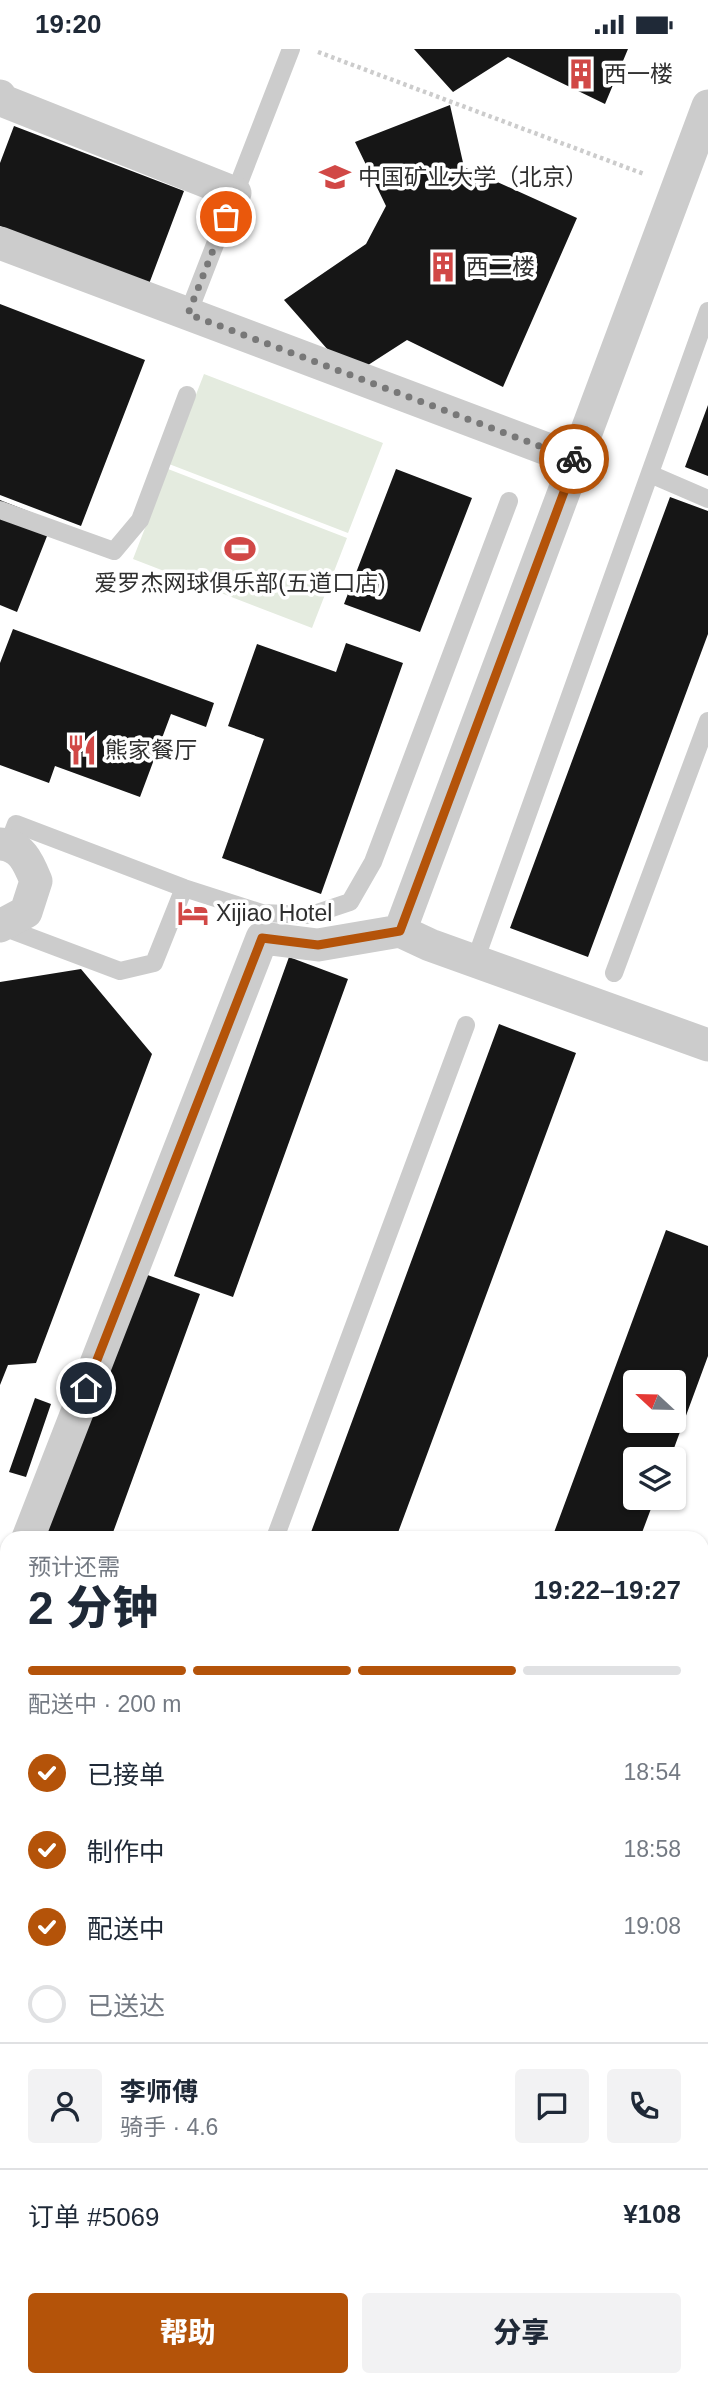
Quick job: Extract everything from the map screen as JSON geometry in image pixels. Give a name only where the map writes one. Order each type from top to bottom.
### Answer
[{"type":"street","points":[[0,96],[1,100],[235,193]]},
{"type":"street","points":[[400,931],[708,106]]},
{"type":"street","points":[[0,243],[576,460]]},
{"type":"street","points":[[1,926],[26,912],[36,881],[26,857],[6,833]]},
{"type":"street","points":[[31,1531],[262,938],[318,945],[400,931],[475,961],[708,1045]]},
{"type":"lane","points":[[188,314],[291,49]]},
{"type":"lane","points":[[475,961],[708,311]]},
{"type":"lane","points":[[0,510],[114,551],[140,520],[187,395]]},
{"type":"lane","points":[[650,474],[708,499]]},
{"type":"lane","points":[[6,833],[262,913],[311,915],[349,901],[373,862],[509,501]]},
{"type":"lane","points":[[614,973],[708,721]]},
{"type":"lane","points":[[1,926],[120,971],[154,963],[184,888]]},
{"type":"lane","points":[[278,1531],[466,1025]]},
{"type":"path","points":[[311,49],[678,186]]},
{"type":"shaded area","name":"爱罗杰网球俱乐部(五道口店)","points":[[204,374],[383,443],[348,533],[169,464]]},
{"type":"shaded area","name":"爱罗杰网球俱乐部(五道口店)","points":[[168,469],[347,538],[312,628],[133,559]]},
{"type":"building","name":"西一楼","points":[[414,49],[628,49],[605,104],[508,57],[453,92]]},
{"type":"building","name":"西二楼","points":[[450,105],[464,167],[577,218],[503,387],[407,340],[351,376],[284,300],[366,244],[386,206],[355,142]]},
{"type":"building","points":[[14,126],[184,191],[149,284],[0,226],[0,163]]},
{"type":"building","points":[[0,304],[145,360],[81,526],[0,495]]},
{"type":"building","points":[[708,405],[708,476],[685,467]]},
{"type":"building","points":[[396,469],[472,498],[420,632],[344,604]]},
{"type":"building","points":[[670,497],[708,511],[708,634],[588,957],[510,928]]},
{"type":"building","points":[[0,500],[53,521],[17,612],[0,605]]},
{"type":"building","points":[[13,629],[214,703],[206,727],[171,714],[140,797],[55,766],[49,783],[0,765],[0,663]]},
{"type":"building","points":[[346,643],[403,663],[321,894],[222,858],[264,739],[228,726],[257,644],[336,672]]},
{"type":"building","points":[[289,957],[348,979],[233,1297],[174,1276]]},
{"type":"building","points":[[81,969],[152,1054],[36,1363],[8,1365],[0,1385],[0,982]]},
{"type":"building","points":[[499,1024],[576,1053],[399,1531],[311,1531]]},
{"type":"building","points":[[666,1230],[708,1246],[708,1356],[686,1416],[686,1370],[623,1370],[623,1433],[680,1433],[674,1447],[623,1447],[623,1510],[650,1510],[643,1531],[555,1531]]},
{"type":"building","points":[[142,1273],[200,1294],[114,1531],[48,1531]]},
{"type":"building","points":[[35,1398],[51,1404],[26,1477],[9,1472]]},
{"type":"way so far","points":[[226,217],[188,314],[574,459]]},
{"type":"place","name":"西一楼","points":[[581,74]]},
{"type":"place","name":"中国矿业大学（北京）","points":[[335,177]]},
{"type":"place","name":"西二楼","points":[[443,267]]},
{"type":"place","name":"爱罗杰网球俱乐部(五道口店)","points":[[240,549]]},
{"type":"place","name":"熊家餐厅","points":[[82,750]]},
{"type":"place","name":"Xijiao Hotel","points":[[193,913]]},
{"type":"route","points":[[86,1388],[262,938],[318,945],[400,931],[576,460],[574,459]]}]
